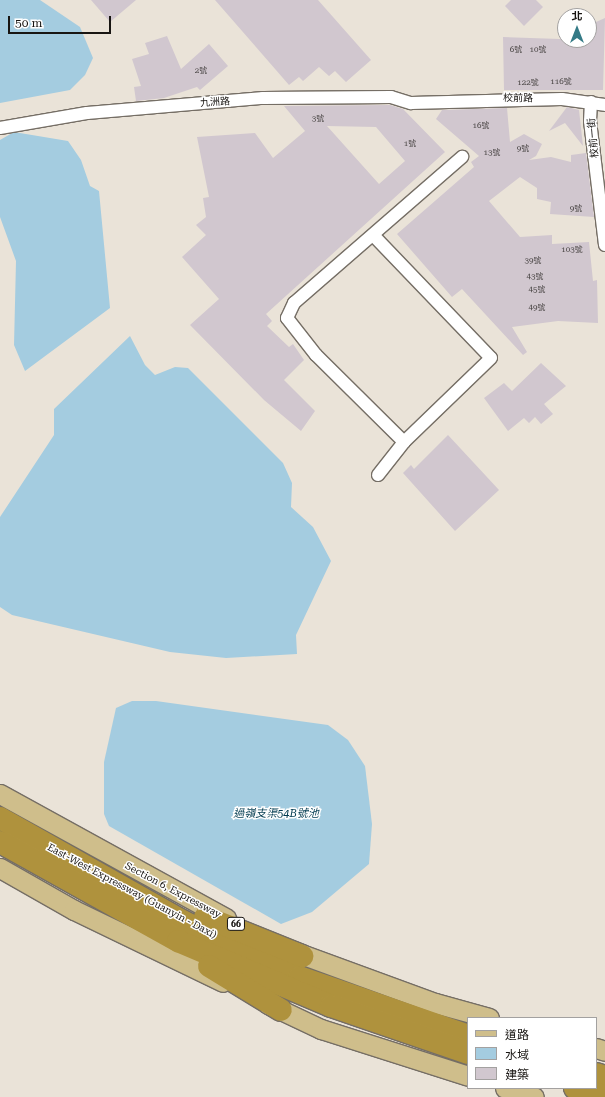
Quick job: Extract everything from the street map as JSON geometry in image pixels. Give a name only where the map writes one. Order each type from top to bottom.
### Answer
[{"type":"highway","name":"East-West Expressway (Guanyin - Daxi)","points":[[0,818],[83,877],[207,953],[331,1006],[467,1054]]},
{"type":"highway","name":"East-West Expressway (Guanyin - Daxi)","points":[[0,842],[184,922],[299,976],[467,1036]]},
{"type":"highway","points":[[83,877],[302,956]]},
{"type":"highway","points":[[83,877],[281,1010]]},
{"type":"highway","points":[[579,1089],[605,1096]]},
{"type":"main road","name":"Section 6, Expressway","points":[[0,794],[189,900],[302,956],[486,1017]]},
{"type":"main road","points":[[0,868],[74,910],[321,1029],[467,1076]]},
{"type":"main road","points":[[509,1089],[534,1097]]},
{"type":"street","name":"九洲路","points":[[0,128],[87,113],[263,98],[391,97],[411,103],[431,102]]},
{"type":"street","name":"校前路","points":[[431,102],[496,98],[591,102],[605,105]]},
{"type":"street","name":"校前一街","points":[[591,102],[590,121],[605,245]]},
{"type":"street","points":[[404,442],[316,355],[287,318],[294,303],[462,158]]},
{"type":"street","points":[[373,235],[491,358],[404,442],[378,475]]},
{"type":"water","points":[[0,0],[40,0],[80,27],[93,58],[85,75],[70,90],[0,103]]},
{"type":"water","points":[[14,132],[68,141],[81,160],[90,186],[99,191],[110,308],[25,371],[14,345],[16,261],[0,217],[0,140]]},
{"type":"water","points":[[130,336],[145,365],[155,375],[175,367],[188,368],[283,463],[292,483],[291,507],[313,527],[331,561],[296,635],[297,654],[226,658],[170,652],[12,615],[0,607],[0,517],[54,435],[54,409]]},
{"type":"water","name":"過嶺支渠54B號池","points":[[132,701],[156,701],[328,725],[348,740],[365,766],[372,824],[369,864],[312,912],[281,924],[109,826],[104,814],[104,762],[116,708]]},
{"type":"building","points":[[91,0],[136,0],[110,22]]},
{"type":"building","points":[[215,0],[318,0],[371,60],[346,82],[335,71],[329,76],[319,67],[303,81],[299,77],[289,85]]},
{"type":"building","points":[[511,0],[536,0],[543,7],[524,26],[505,6]]},
{"type":"building","points":[[605,18],[603,90],[504,90],[503,37],[557,39],[557,48],[597,48],[597,22]]},
{"type":"building","points":[[167,36],[181,69],[209,44],[228,66],[200,90],[197,87],[164,98],[136,101],[134,87],[141,86],[132,59],[149,54],[145,43]]},
{"type":"building","points":[[390,105],[403,109],[445,152],[266,314],[272,321],[267,326],[289,347],[293,344],[304,360],[284,380],[315,411],[301,431],[264,400],[190,325],[219,299],[182,257],[206,235],[196,225],[206,217],[203,198],[209,197],[197,137],[255,133],[273,158],[305,131],[284,106]],"holes":[[[327,126],[376,127],[405,161],[379,184]]]},
{"type":"building","points":[[567,107],[579,110],[583,146],[565,123],[549,131]]},
{"type":"building","points":[[507,108],[510,142],[524,134],[542,144],[536,156],[529,160],[551,157],[571,162],[571,155],[586,153],[594,217],[550,214],[551,202],[537,199],[537,188],[520,177],[489,201],[520,237],[552,235],[552,244],[589,242],[593,281],[597,280],[598,323],[558,321],[512,327],[527,352],[523,355],[462,289],[452,297],[397,234],[474,167],[471,162],[479,156],[436,119],[442,110]]},
{"type":"building","points":[[541,363],[566,386],[544,404],[553,414],[541,424],[535,417],[529,423],[524,418],[508,431],[484,398],[504,383],[512,391]]},
{"type":"building","points":[[448,435],[499,490],[455,531],[403,473],[411,465],[414,469]]}]
